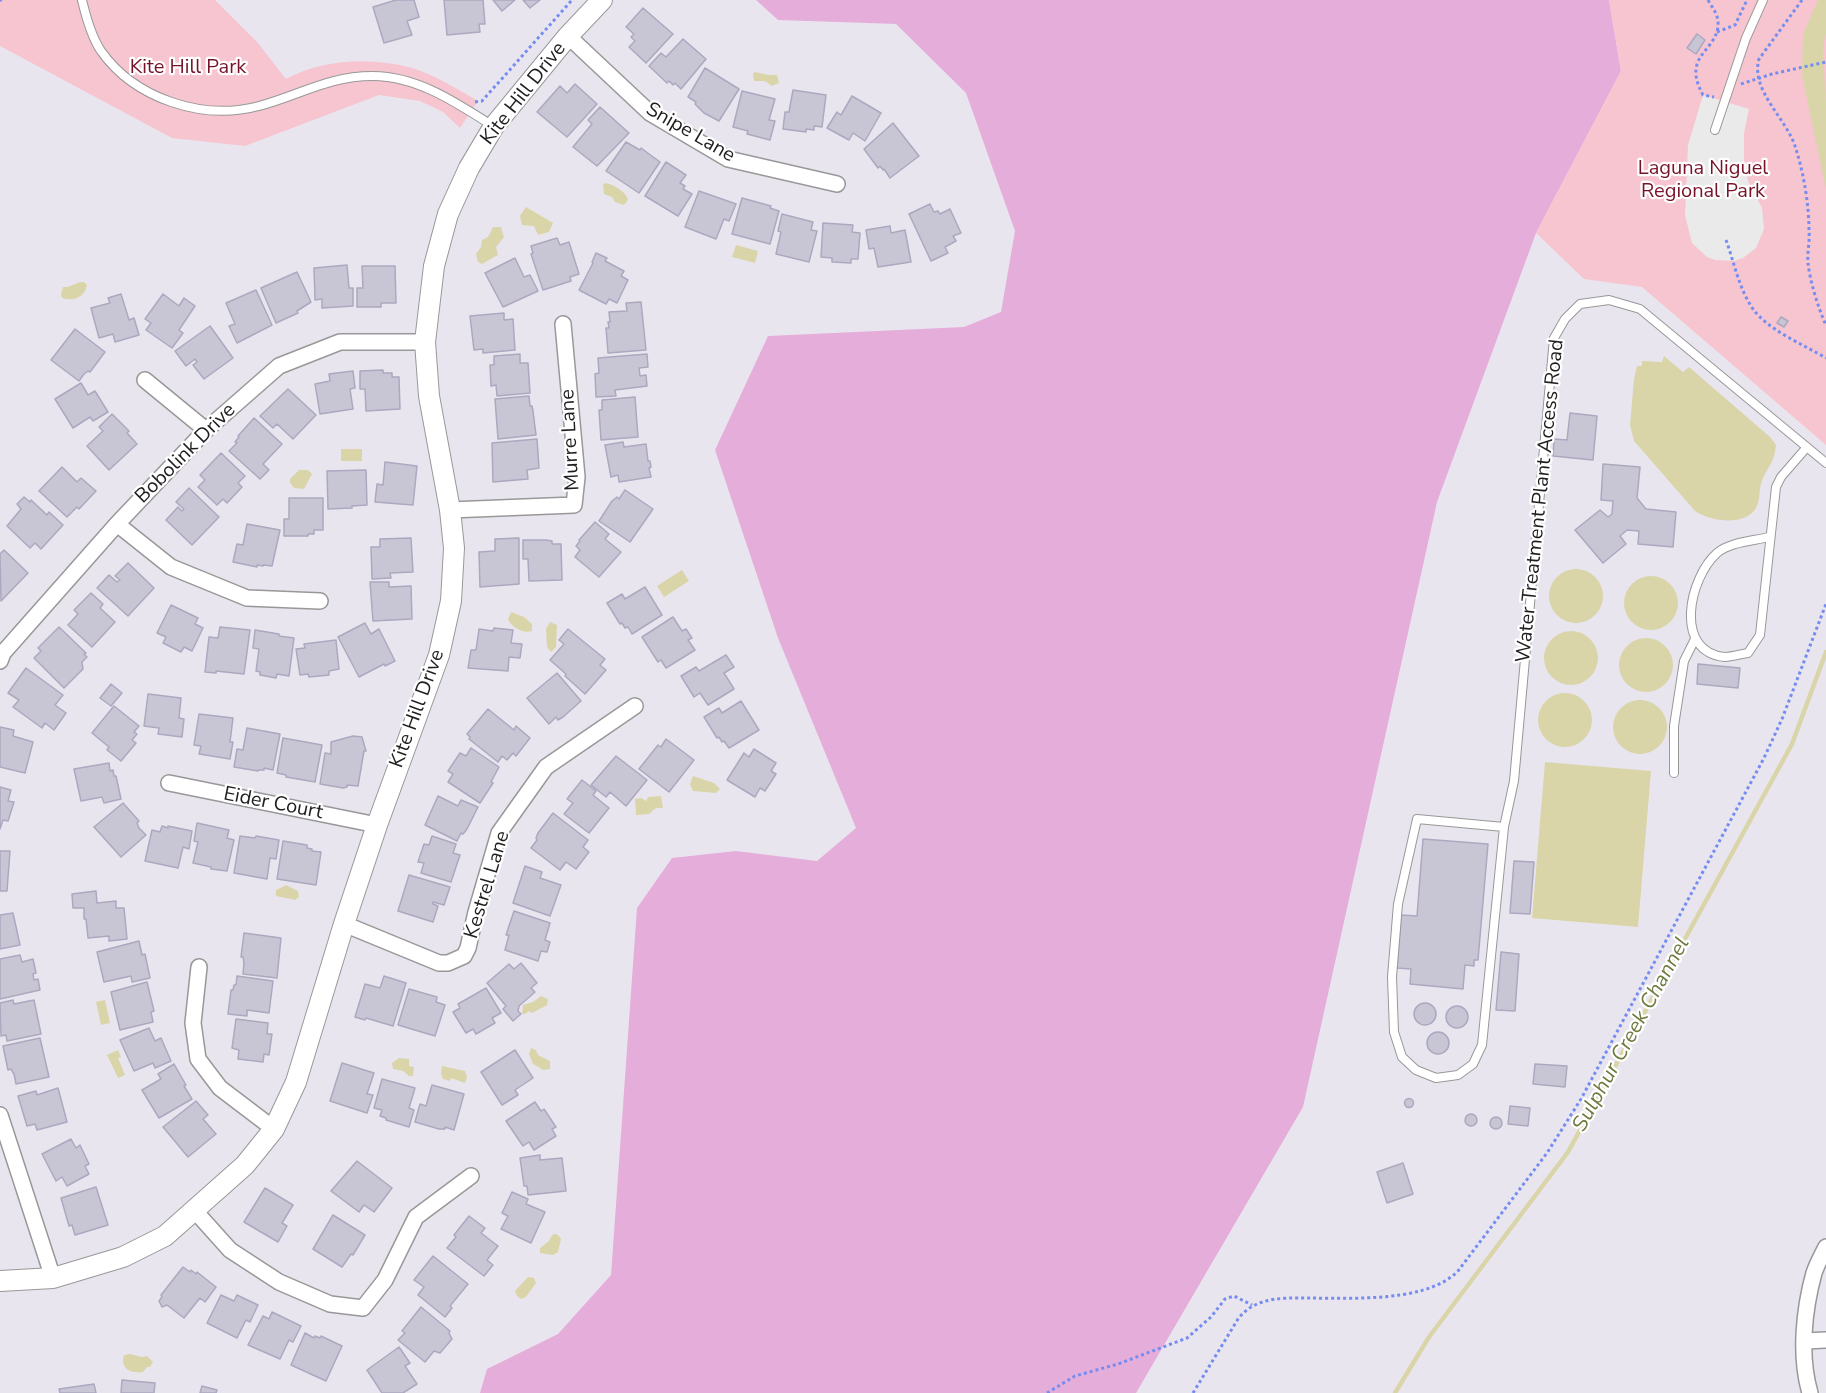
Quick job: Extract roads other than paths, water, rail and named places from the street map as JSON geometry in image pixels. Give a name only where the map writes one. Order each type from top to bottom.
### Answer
[{"type":"street","name":"Kite Hill Drive","points":[[0,1281],[53,1278],[123,1257],[165,1236],[245,1165],[274,1129],[296,1082],[377,825],[439,655],[451,601],[453,548],[450,510],[429,396],[425,342],[434,266],[448,214],[469,168],[494,126],[568,36],[602,0]]},
{"type":"street","name":"Snipe Lane","points":[[568,36],[650,113],[728,159],[837,184]]},
{"type":"street","name":"Murre Lane","points":[[450,510],[574,505],[577,477],[563,324]]},
{"type":"street","name":"Bobolink Drive","points":[[1,655],[117,524],[206,430],[279,366],[340,342],[425,342]]},
{"type":"street","points":[[145,380],[206,430]]},
{"type":"street","points":[[117,524],[171,567],[247,598],[320,601]]},
{"type":"street","name":"Kestrel Lane","points":[[344,924],[439,963],[448,963],[464,956],[500,833],[546,767],[635,706]]},
{"type":"street","name":"Eider Court","points":[[169,783],[377,825]]},
{"type":"street","points":[[199,967],[193,1023],[198,1059],[220,1088],[274,1129]]},
{"type":"street","points":[[0,1115],[53,1278]]},
{"type":"street","points":[[195,1211],[230,1250],[279,1282],[330,1304],[363,1308],[385,1280],[416,1217],[471,1176]]},
{"type":"street","points":[[1810,1393],[1807,1382],[1805,1341],[1809,1298],[1815,1271],[1826,1247]]},
{"type":"street","points":[[1805,1341],[1826,1341]]},
{"type":"lane","points":[[82,0],[101,50],[120,71],[149,93],[178,104],[209,111],[233,112],[261,106],[306,88],[341,78],[375,76],[406,81],[448,97],[494,126]]},
{"type":"lane","points":[[1715,130],[1746,38],[1763,0]]},
{"type":"lane","name":"Water Treatment Plant Access Road","points":[[1504,827],[1417,819],[1398,904],[1392,977],[1395,1032],[1402,1057],[1416,1070],[1436,1078],[1458,1075],[1473,1064],[1482,1046],[1504,827],[1514,781],[1554,338],[1565,319],[1580,304],[1609,300],[1640,309],[1826,463]]},
{"type":"lane","points":[[1695,639],[1706,650],[1726,657],[1748,653],[1760,635],[1776,487],[1781,477],[1807,447]]},
{"type":"lane","points":[[1674,773],[1674,726],[1684,661],[1695,639],[1691,605],[1697,580],[1718,552],[1734,544],[1769,537]]},
{"type":"waterway","name":"Sulphur Creek Channel","points":[[1395,1393],[1429,1337],[1568,1152],[1792,744],[1826,652]]},
{"type":"park label","name":"Kite Hill Park","points":[[188,68]]},
{"type":"park label","name":"Laguna Niguel Regional Park","points":[[1703,180]]}]
